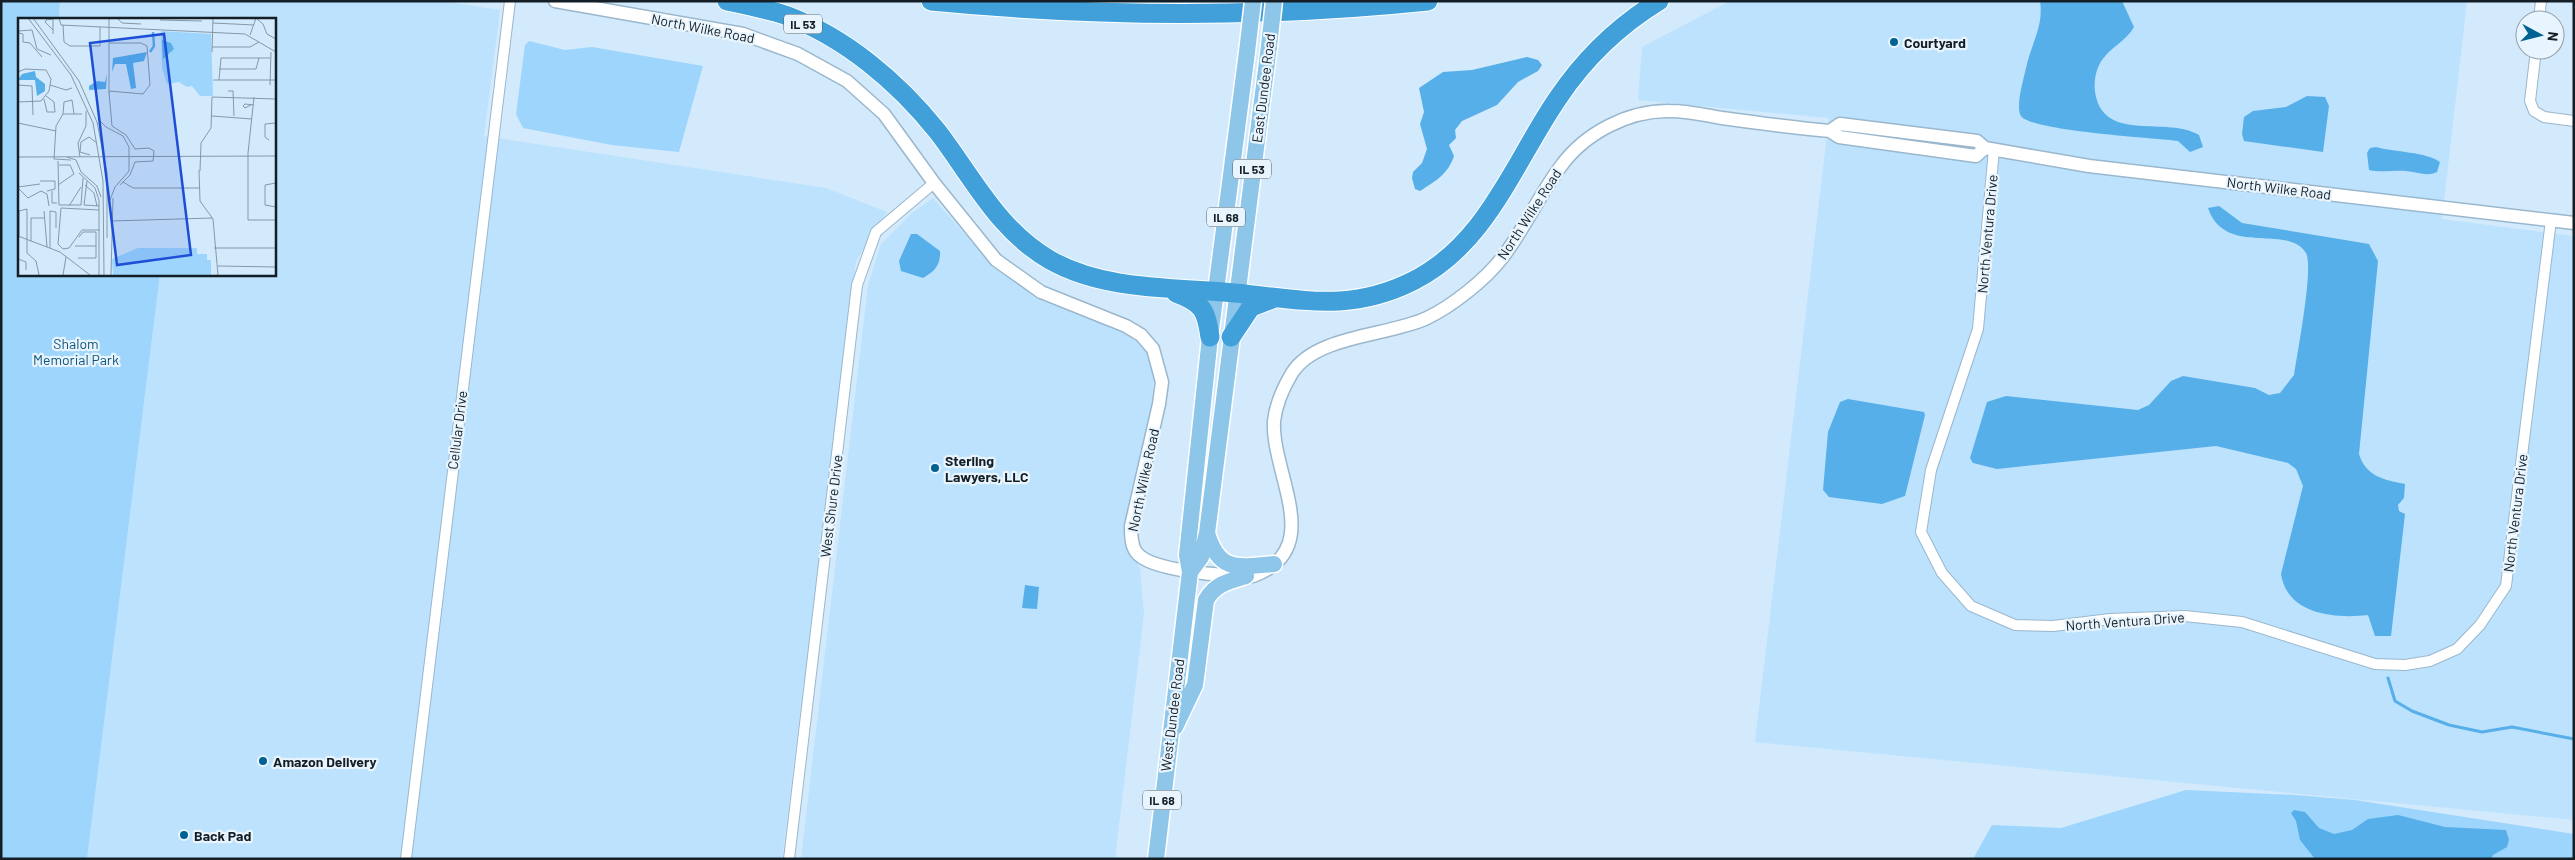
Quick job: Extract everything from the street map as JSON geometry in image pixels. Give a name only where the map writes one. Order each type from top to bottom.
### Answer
[{"type":"highway","name":"IL 53","points":[[727,1],[786,16],[827,34],[858,55],[890,81],[931,125],[986,203],[1007,227],[1029,246],[1051,260],[1095,278],[1167,290],[1218,292]]},
{"type":"highway","points":[[931,1],[1060,11],[1170,14],[1344,8],[1428,1]]},
{"type":"highway","points":[[1218,292],[1330,303],[1382,293],[1413,281],[1437,266],[1464,244],[1485,218],[1556,101],[1587,59],[1636,15],[1659,1]]},
{"type":"highway","points":[[1167,290],[1199,304],[1206,314],[1210,337]]},
{"type":"highway","points":[[1231,337],[1251,307],[1274,298]]},
{"type":"main road","name":"East Dundee Road","points":[[1218,292],[1253,1]]},
{"type":"main road","name":"East Dundee Road","points":[[1237,293],[1274,1]]},
{"type":"main road","name":"West Dundee Road","points":[[1156,859],[1190,572],[1187,555],[1210,337],[1218,292]]},
{"type":"main road","name":"West Dundee Road","points":[[1190,572],[1202,557],[1207,533],[1237,293]]},
{"type":"main road","points":[[1207,533],[1217,556],[1233,566],[1274,564]]},
{"type":"main road","points":[[1169,740],[1195,685],[1206,600],[1211,592],[1221,584],[1246,576]]},
{"type":"street","name":"Cellular Drive","points":[[406,859],[510,1]]},
{"type":"street","name":"North Wilke Road","points":[[555,1],[743,34],[798,54],[847,81],[884,114],[934,183],[984,246],[1010,272],[1041,292],[1126,326],[1141,335],[1153,349],[1162,382],[1160,404],[1131,526],[1131,538],[1135,552],[1146,562],[1190,572],[1246,576],[1263,573],[1282,558],[1292,530],[1288,498],[1275,438],[1274,421],[1278,399],[1294,370],[1309,356],[1333,345],[1427,318],[1472,288],[1502,259],[1562,164],[1595,133],[1628,117],[1669,111],[1830,131],[1840,124],[1977,141],[1990,149],[2089,166],[2574,223]]},
{"type":"street","points":[[2535,60],[2530,101],[2534,111],[2544,117],[2574,121]]},
{"type":"street","name":"North Ventura Drive","points":[[1990,149],[1978,329],[1931,470],[1921,532],[1942,573],[1971,606],[2015,625],[2053,626],[2110,619],[2185,616],[2234,621],[2299,639],[2375,664],[2405,665],[2430,661],[2457,649],[2480,625],[2506,586],[2551,220]]},
{"type":"street","name":"West Shure Drive","points":[[789,859],[857,285],[876,232],[934,183]]},
{"type":"shaded area","points":[[60,1],[442,1],[500,10],[484,136],[826,188],[887,212],[856,261],[782,859],[87,859],[160,275],[275,275],[275,18],[59,18]]},
{"type":"shaded area","points":[[1730,1],[2467,1],[2442,219],[2574,236],[2574,820],[1755,742],[1829,118],[1638,100],[1642,47]]},
{"type":"shaded area","points":[[2040,1],[2122,1],[2134,27],[2106,55],[2098,68],[2095,78],[2095,92],[2102,111],[2112,119],[2125,124],[2171,127],[2186,130],[2199,135],[2203,147],[2190,152],[2178,141],[2069,130],[2046,126],[2021,116],[2019,112],[2020,92],[2028,59],[2039,27]]},
{"type":"shaded area","points":[[1527,57],[1538,60],[1542,65],[1538,71],[1518,82],[1497,105],[1462,121],[1455,130],[1456,138],[1449,145],[1454,156],[1448,168],[1441,176],[1420,191],[1415,189],[1412,178],[1413,172],[1422,163],[1427,149],[1420,124],[1424,112],[1419,88],[1443,72],[1472,70]]},
{"type":"shaded area","points":[[2307,96],[2325,97],[2329,106],[2323,152],[2244,141],[2242,134],[2244,117],[2253,111],[2286,107]]},
{"type":"shaded area","points":[[2376,147],[2427,156],[2440,162],[2437,172],[2426,174],[2406,171],[2369,170],[2367,153],[2370,148]]},
{"type":"shaded area","points":[[933,198],[992,265],[1042,301],[1123,331],[1143,347],[1155,369],[1150,417],[1123,539],[1140,568],[1144,614],[1115,859],[801,859],[868,285],[881,244],[911,214]]},
{"type":"shaded area","points":[[2219,206],[2242,223],[2369,244],[2378,261],[2359,454],[2362,462],[2371,473],[2390,481],[2405,484],[2404,498],[2398,505],[2399,511],[2405,514],[2391,636],[2375,636],[2368,615],[2341,616],[2314,611],[2302,606],[2292,598],[2285,587],[2281,574],[2303,486],[2296,469],[2288,463],[2216,446],[1997,469],[1973,463],[1970,458],[1987,402],[2006,396],[2138,410],[2149,405],[2171,381],[2183,376],[2255,388],[2269,395],[2280,393],[2294,375],[2307,292],[2308,261],[2306,253],[2297,245],[2285,240],[2242,236],[2228,232],[2216,223],[2208,208]]},
{"type":"shaded area","points":[[911,234],[917,234],[940,251],[936,268],[923,278],[901,271],[899,261]]},
{"type":"shaded area","points":[[1848,399],[1924,412],[1925,415],[1905,496],[1882,504],[1829,497],[1823,490],[1828,432],[1840,402]]},
{"type":"shaded area","points":[[1025,585],[1039,587],[1037,609],[1022,608]]},
{"type":"shaded area","points":[[2294,810],[2305,812],[2319,828],[2334,834],[2352,830],[2368,819],[2398,815],[2445,827],[2506,830],[2509,840],[2507,847],[2493,855],[2491,859],[2315,859],[2300,840],[2296,821],[2291,813]]},
{"type":"green space","name":"Shalom Memorial Park","points":[[1,1],[60,1],[59,18],[18,18],[18,275],[160,275],[87,859],[1,859]]},
{"type":"green space","points":[[529,41],[565,50],[592,47],[703,66],[679,152],[612,145],[523,128],[516,114],[525,45]]},
{"type":"green space","points":[[2186,790],[2355,800],[2574,834],[2574,859],[1973,859],[1992,825],[2061,828]]},
{"type":"waterway","points":[[2388,678],[2395,701],[2412,711],[2449,725],[2482,732],[2512,727],[2574,739]]},
{"type":"place","name":"Courtyard","points":[[1894,42]]},
{"type":"place","name":"Sterling Lawyers, LLC","points":[[935,468]]},
{"type":"place","name":"Amazon Delivery","points":[[263,761]]},
{"type":"place","name":"Back Pad","points":[[184,835]]}]
